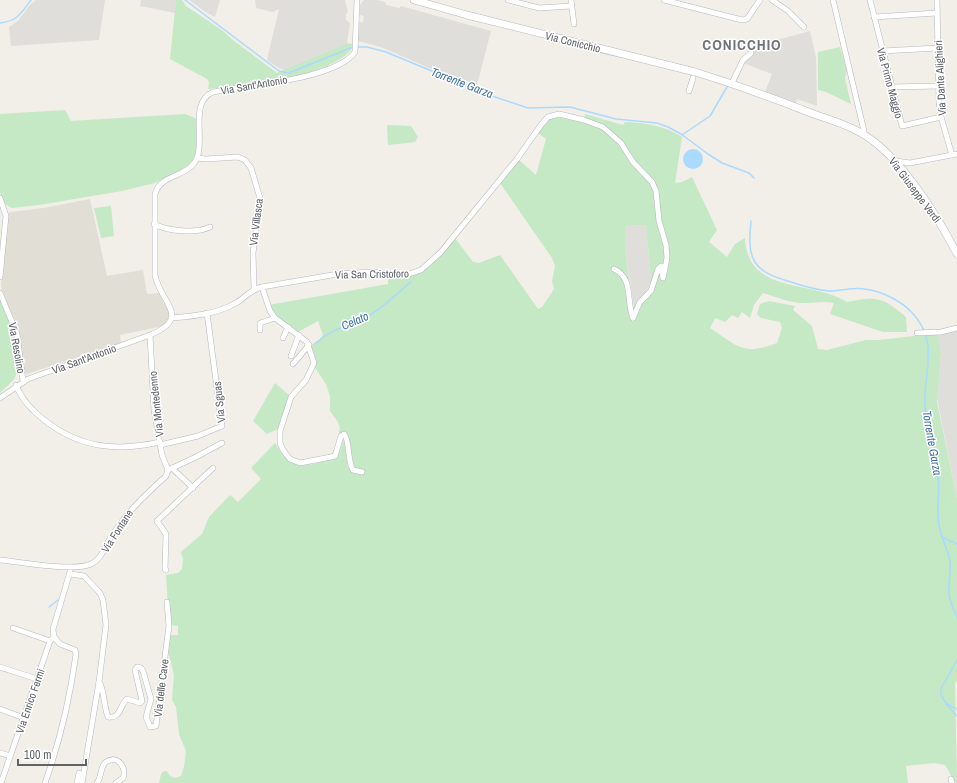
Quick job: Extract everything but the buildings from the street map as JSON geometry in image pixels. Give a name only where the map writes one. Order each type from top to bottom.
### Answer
[{"type":"main road","name":"Via Conicchio","points":[[414,0],[695,76],[732,83],[863,133]]},
{"type":"main road","name":"Via Giuseppe Verdi","points":[[863,133],[874,141],[902,170],[936,217],[957,254]]},
{"type":"street","name":"Via Sant'Antonio","points":[[197,158],[199,149],[200,112],[202,102],[208,95],[311,74],[340,64],[355,52],[357,0]]},
{"type":"street","name":"Via Sant'Antonio","points":[[357,7],[361,0]]},
{"type":"street","points":[[508,0],[539,8],[571,3],[574,24]]},
{"type":"street","points":[[664,0],[742,20],[747,19],[760,0]]},
{"type":"street","points":[[772,0],[788,11],[804,27]]},
{"type":"street","points":[[833,0],[849,64],[863,133]]},
{"type":"street","name":"Via Primo Maggio","points":[[870,0],[902,126],[941,117]]},
{"type":"street","name":"Via Dante Alighieri","points":[[937,0],[941,117],[955,155]]},
{"type":"street","points":[[874,17],[937,13]]},
{"type":"street","points":[[882,51],[938,48]]},
{"type":"street","points":[[732,83],[743,60],[751,53]]},
{"type":"street","points":[[689,91],[695,76]]},
{"type":"street","points":[[891,87],[939,86]]},
{"type":"street","name":"Via San Cristoforo","points":[[172,318],[207,313],[222,309],[234,304],[254,289],[262,287],[338,274],[372,272],[403,276],[421,270],[441,252],[517,159],[540,125],[548,117],[554,114],[584,120],[603,127],[621,143],[633,162],[652,182],[656,191],[657,208],[666,245],[667,258],[662,279],[660,266],[651,291],[640,302],[633,318],[628,288],[619,271],[614,269]]},
{"type":"street","points":[[894,160],[900,163],[910,163],[955,155]]},
{"type":"street","name":"Via Villasca","points":[[197,158],[206,159],[236,157],[243,159],[250,166],[260,198],[253,253],[254,289]]},
{"type":"street","points":[[172,318],[169,304],[156,279],[154,224],[155,194],[158,186],[165,180],[188,170],[197,158]]},
{"type":"street","points":[[902,170],[910,163]]},
{"type":"street","points":[[0,198],[6,216],[0,277]]},
{"type":"street","points":[[154,224],[164,229]]},
{"type":"street","points":[[155,232],[164,229],[209,229]]},
{"type":"street","points":[[262,287],[270,311],[275,318],[299,335],[309,345],[314,363],[306,380],[291,397],[280,431],[280,443],[283,450],[290,459],[300,463],[334,456],[341,436],[344,434],[347,441],[346,448],[350,465],[353,470],[362,472]]},
{"type":"street","name":"Via Resolino","points":[[0,292],[17,334],[23,381]]},
{"type":"street","name":"Via Sguas","points":[[160,444],[198,436],[222,426],[207,313]]},
{"type":"street","name":"Via Sant'Antonio","points":[[0,398],[23,381],[150,335],[166,327],[172,318]]},
{"type":"street","points":[[260,330],[261,321],[275,318]]},
{"type":"street","points":[[283,338],[288,327]]},
{"type":"street","points":[[917,333],[941,332],[957,328]]},
{"type":"street","name":"Via Montedenno","points":[[150,335],[154,404],[164,463],[170,469]]},
{"type":"street","points":[[291,356],[299,335]]},
{"type":"street","points":[[293,364],[309,345]]},
{"type":"street","name":"Via Resolino","points":[[16,385],[24,401],[32,410],[53,426],[79,441],[99,446],[124,447],[160,444]]},
{"type":"street","name":"Via Fontane","points":[[0,560],[71,567],[92,564],[97,560],[136,503],[166,476],[170,469],[222,443]]},
{"type":"street","points":[[166,570],[166,534],[157,521],[214,468]]},
{"type":"street","points":[[170,469],[193,488]]},
{"type":"street","name":"Via Enrico Fermi","points":[[1,783],[52,639],[53,629],[71,567]]},
{"type":"street","name":"Via delle Cave","points":[[70,574],[84,576],[100,593],[104,600],[106,617],[106,635],[87,754],[83,759],[77,783]]},
{"type":"street","name":"Via delle Cave","points":[[99,682],[102,687],[103,699],[108,717],[113,718],[118,715],[127,699],[140,703],[142,701],[135,670],[137,667],[141,668],[151,699],[146,717],[150,728],[156,726],[169,626],[166,602]]},
{"type":"street","points":[[105,609],[110,606]]},
{"type":"street","name":"Via delle Cave","points":[[106,617],[109,622],[109,635]]},
{"type":"street","points":[[13,628],[52,639],[75,650],[76,654],[72,687],[64,722],[46,783]]},
{"type":"street","points":[[0,667],[37,679]]},
{"type":"street","points":[[0,709],[24,718]]},
{"type":"street","points":[[0,753],[10,756]]},
{"type":"street","points":[[82,783],[87,754]]},
{"type":"street","points":[[98,783],[102,766],[106,762],[113,760],[119,761],[124,767],[125,773],[123,778],[116,783]]},
{"type":"shaded area","points":[[36,0],[105,0],[99,40],[11,46],[9,27],[18,21],[29,6]]},
{"type":"shaded area","points":[[141,0],[176,0],[175,13],[140,6]]},
{"type":"shaded area","points":[[189,0],[220,0],[215,17],[204,11]]},
{"type":"shaded area","points":[[255,0],[345,0],[348,12],[346,14],[346,20],[350,23],[347,43],[284,70],[279,68],[267,60],[279,9],[273,12],[256,8]]},
{"type":"shaded area","points":[[364,0],[377,0],[385,2],[386,5],[399,8],[401,6],[491,31],[477,85],[429,68],[381,47],[358,41],[359,22],[363,22],[364,16],[360,15],[360,5]]},
{"type":"shaded area","points":[[810,31],[816,57],[817,106],[797,99],[796,103],[765,92],[772,74],[743,63],[762,44]]},
{"type":"shaded area","points":[[90,199],[107,276],[143,270],[147,294],[159,293],[164,304],[167,304],[169,314],[168,320],[163,326],[120,335],[121,343],[27,374],[23,371],[17,324],[2,292],[1,285],[8,214],[10,212],[43,208]]},
{"type":"shaded area","points":[[646,225],[651,280],[648,291],[634,307],[625,249],[625,226]]},
{"type":"shaded area","points":[[957,330],[957,499],[937,398],[941,353],[938,335]]},
{"type":"green space","points":[[176,0],[182,0],[186,6],[223,31],[277,73],[347,43],[352,44],[351,50],[339,60],[305,74],[263,83],[208,89],[209,82],[207,79],[170,59]]},
{"type":"green space","points":[[840,47],[847,71],[845,78],[851,104],[826,92],[818,90],[818,52]]},
{"type":"green space","points":[[65,110],[71,121],[185,114],[197,119],[196,151],[192,162],[182,170],[155,183],[122,191],[39,205],[9,207],[4,202],[0,192],[0,114]]},
{"type":"green space","points":[[585,114],[623,125],[625,122],[654,125],[682,137],[675,183],[682,182],[692,177],[717,230],[709,242],[727,257],[735,244],[745,238],[749,256],[757,269],[769,277],[784,283],[833,295],[847,302],[866,299],[879,300],[891,305],[906,317],[907,332],[883,332],[830,314],[834,303],[801,303],[784,300],[763,293],[754,305],[750,318],[742,312],[738,318],[732,315],[725,322],[715,318],[710,328],[734,344],[748,349],[756,349],[777,343],[782,328],[780,322],[761,318],[757,314],[760,304],[769,301],[795,306],[793,310],[812,326],[818,349],[827,350],[866,340],[933,334],[938,335],[941,352],[937,402],[957,499],[957,680],[955,683],[957,783],[953,780],[945,765],[934,763],[906,766],[908,783],[159,783],[161,774],[164,771],[167,771],[170,776],[175,778],[181,776],[186,751],[179,734],[176,707],[172,700],[174,675],[167,647],[168,635],[178,635],[178,626],[169,625],[166,575],[178,573],[182,569],[183,559],[181,552],[202,534],[209,517],[230,495],[238,502],[261,479],[251,468],[275,443],[288,460],[295,464],[309,465],[337,458],[344,439],[348,468],[350,464],[351,454],[349,445],[341,433],[338,436],[340,428],[338,422],[330,411],[330,396],[326,384],[314,366],[310,346],[323,335],[318,321],[298,332],[276,317],[269,305],[388,284],[388,276],[400,277],[419,273],[434,263],[455,238],[473,262],[479,263],[500,255],[538,309],[542,307],[554,289],[552,281],[555,266],[552,258],[500,183],[519,160],[536,175],[546,139],[537,132],[546,121],[554,117],[583,122]],"holes":[[[646,225],[651,280],[648,291],[633,307],[625,249],[625,226]]]},
{"type":"green space","points":[[387,125],[411,126],[418,137],[415,142],[388,145]]},
{"type":"green space","points":[[111,206],[114,236],[101,238],[94,208]]},
{"type":"green space","points":[[0,299],[15,339],[18,361],[14,379],[0,393]]},
{"type":"green space","points":[[275,383],[290,396],[278,429],[267,434],[253,421]]},
{"type":"water","points":[[689,149],[697,149],[703,155],[703,163],[697,169],[689,169],[683,163],[683,155]]},
{"type":"waterway","name":"Torrente Garza","points":[[0,23],[6,22],[18,16],[31,0]]},
{"type":"waterway","name":"Torrente Garza","points":[[185,0],[279,71],[289,73],[353,47]]},
{"type":"waterway","name":"Torrente Garza","points":[[357,47],[367,47],[386,52],[492,96],[528,108],[570,107],[616,119],[657,123],[681,134],[722,163],[749,173],[754,178]]},
{"type":"waterway","points":[[594,51],[622,57]]},
{"type":"waterway","points":[[682,135],[710,116],[727,87]]},
{"type":"waterway","name":"Torrente Garza","points":[[751,221],[750,245],[752,255],[760,268],[768,273],[778,278],[819,290],[829,291],[860,289],[878,292],[905,306],[915,316],[922,327],[928,349],[925,406],[938,474],[939,525],[950,562],[949,595],[957,618]]},
{"type":"waterway","name":"Celato","points":[[315,344],[327,334],[371,314],[383,306],[411,282]]},
{"type":"waterway","points":[[942,537],[957,544]]},
{"type":"waterway","name":"Celato","points":[[49,607],[58,600]]},
{"type":"waterway","name":"Torrente Garza","points":[[957,660],[941,689],[945,702],[957,709]]},
{"type":"waterway","name":"Torrente Garza","points":[[946,704],[957,716]]},
{"type":"district","name":"CONICCHIO","points":[[742,45]]}]
